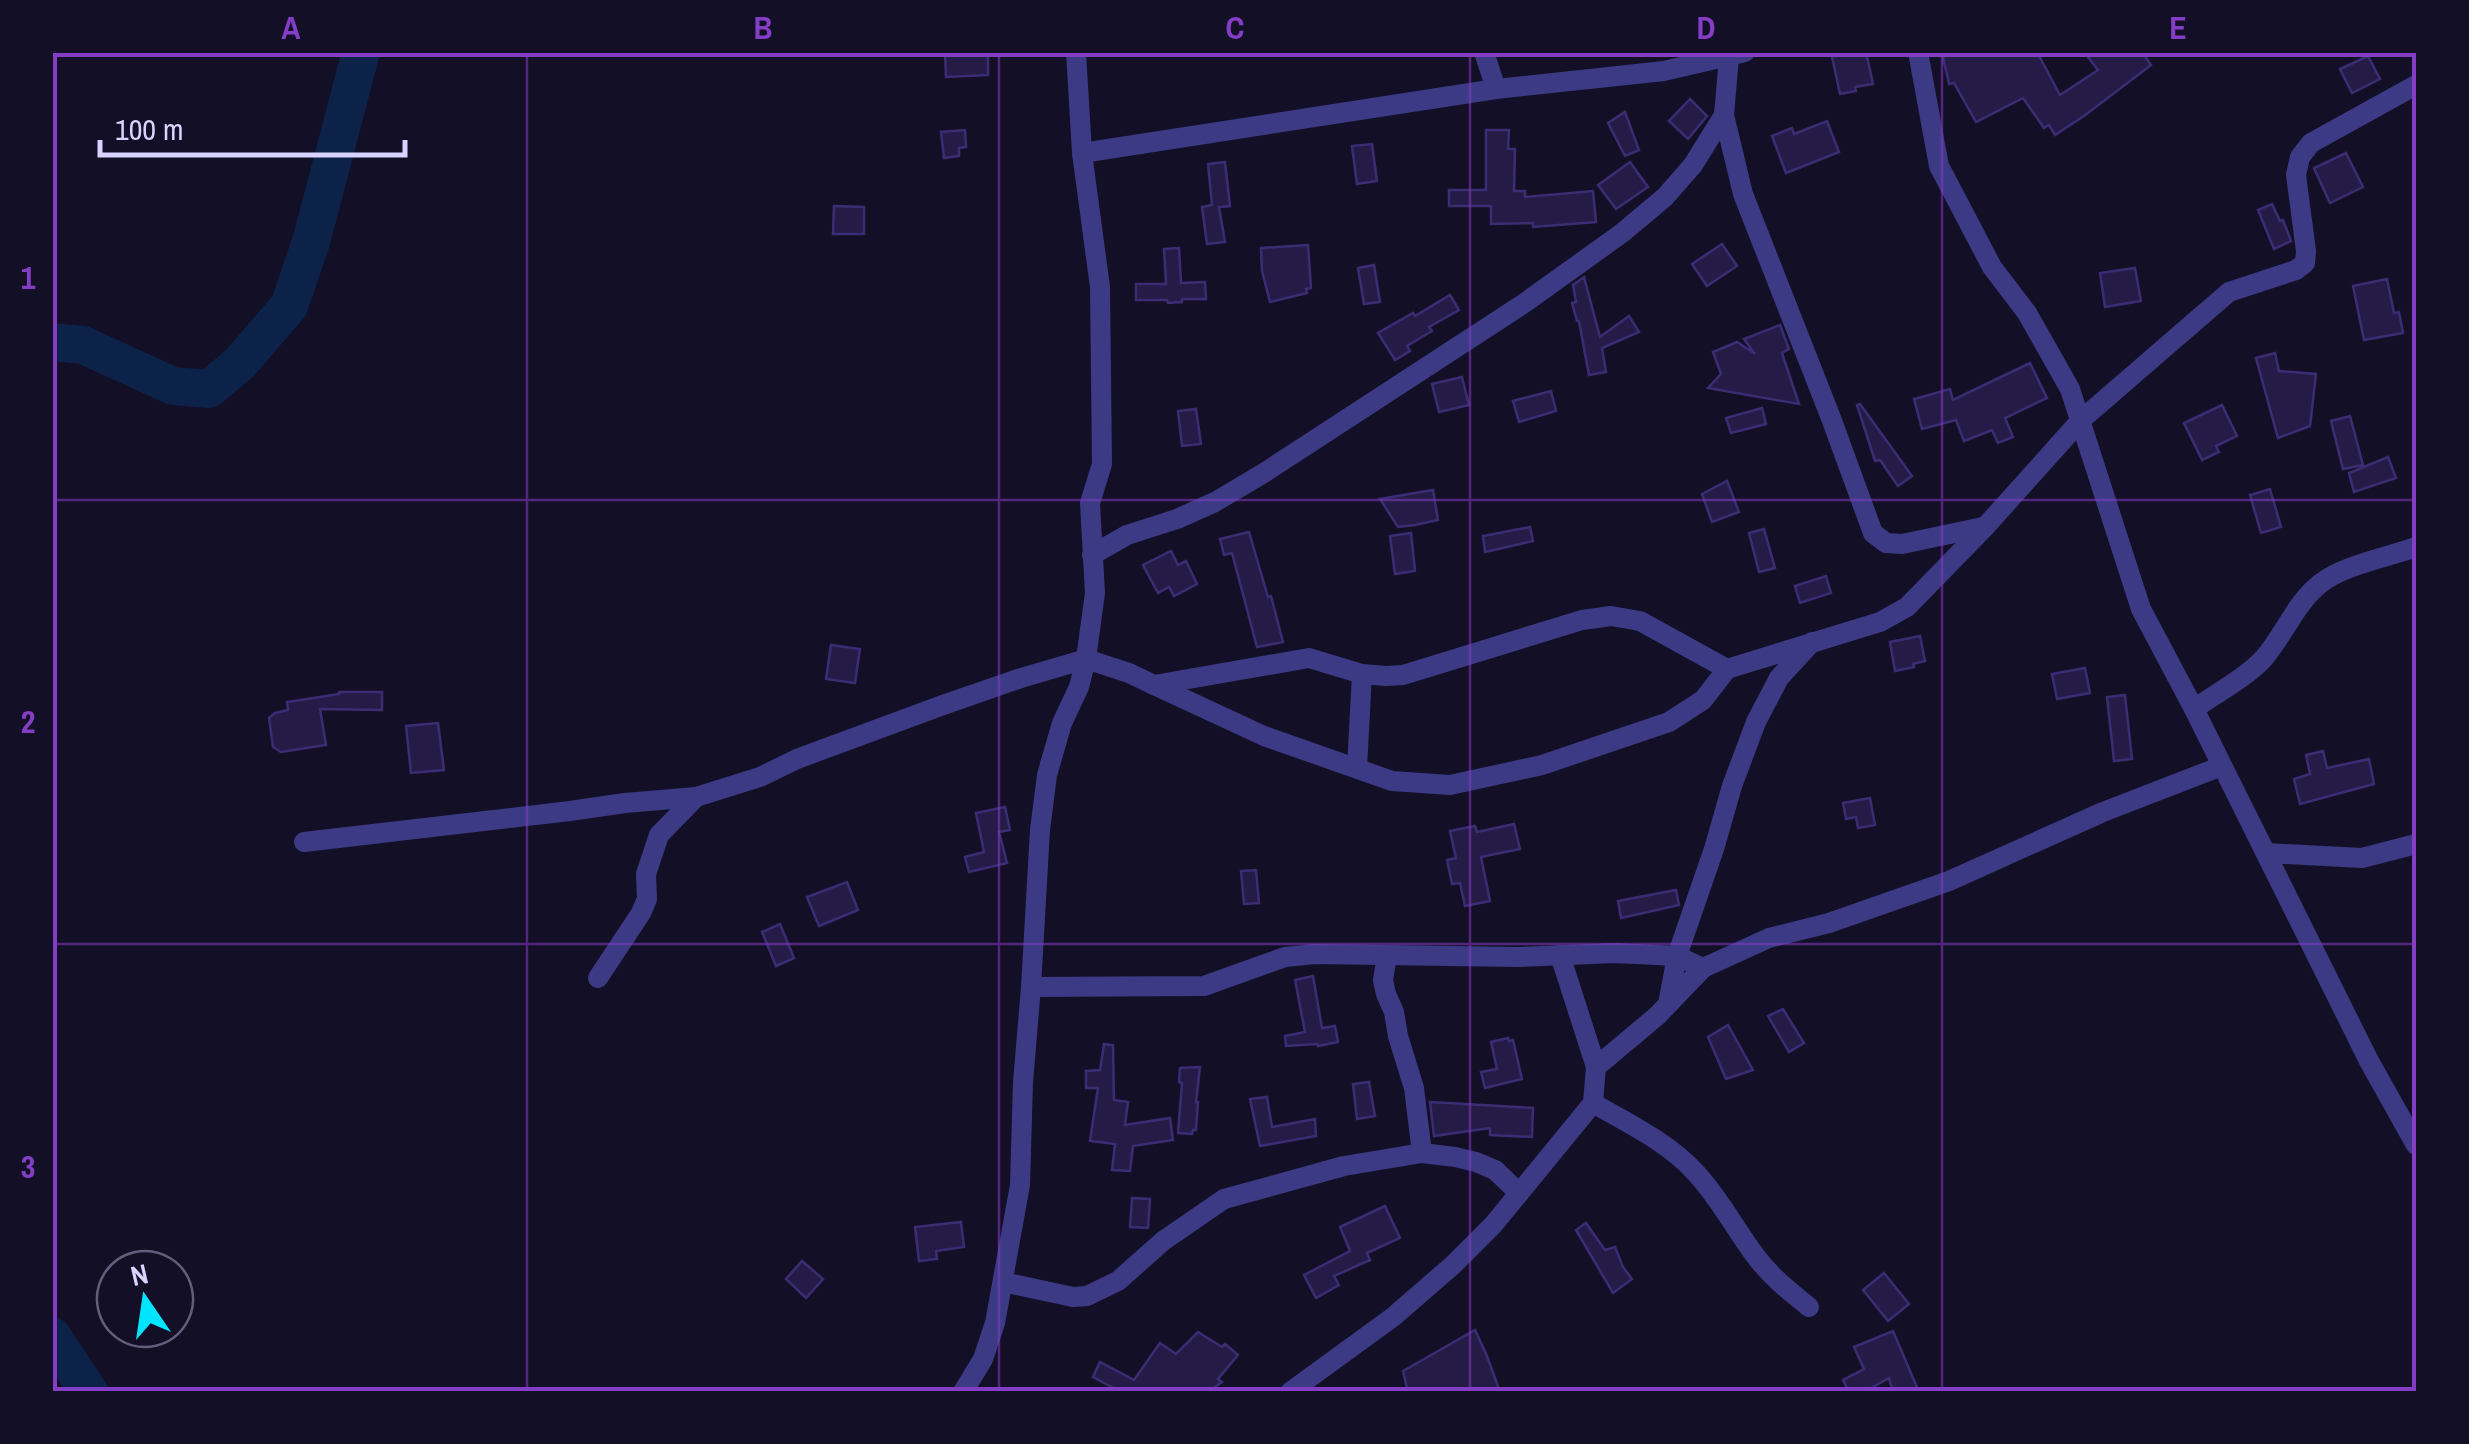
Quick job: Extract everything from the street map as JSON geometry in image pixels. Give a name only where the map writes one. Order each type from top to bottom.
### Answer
[{"type":"street","points":[[963,1392],[983,1358],[994,1322],[1020,1185],[1022,1082],[1040,830],[1048,775],[1086,659],[1095,594],[1090,503],[1102,464],[1100,287],[1082,153],[1076,52]]},
{"type":"street","points":[[1484,52],[1496,89]]},
{"type":"street","points":[[1918,52],[1939,166],[1992,267],[2027,313],[2070,388],[2141,609],[2416,1145]]},
{"type":"street","points":[[1082,153],[1496,89],[1664,71],[1737,55],[1724,115],[1693,164],[1665,198],[1622,234],[1526,302],[1268,471],[1215,502],[1127,535],[1092,555]]},
{"type":"street","points":[[304,842],[625,802],[696,797],[760,777],[942,705],[1086,659],[1130,673],[1264,736],[1392,780],[1450,785],[1542,765],[1669,722],[1703,700],[1727,669],[1880,622],[1906,608],[2080,420],[2229,292],[2296,270],[2305,263],[2296,176],[2300,158],[2311,143],[2416,85]]},
{"type":"street","points":[[1724,115],[1743,194],[1873,533],[1886,543],[1902,544],[1985,527]]},
{"type":"street","points":[[2194,709],[2260,663],[2306,596],[2324,580],[2416,547]]},
{"type":"street","points":[[1154,685],[1310,658],[1362,674],[1402,675],[1582,620],[1611,616],[1640,621],[1727,669]]},
{"type":"street","points":[[1668,1004],[1677,956],[1756,722],[1780,678],[1814,640]]},
{"type":"street","points":[[1358,768],[1362,674]]},
{"type":"street","points":[[1596,1067],[1703,968],[1769,938],[1829,923],[1949,882],[2103,812],[2222,766]]},
{"type":"street","points":[[598,978],[642,913],[647,899],[646,874],[659,835],[696,797]]},
{"type":"street","points":[[2266,853],[2362,858],[2416,844]]},
{"type":"street","points":[[1031,987],[1204,986],[1285,958],[1315,954],[1677,956],[1703,968]]},
{"type":"street","points":[[1290,1392],[1454,1265],[1519,1194],[1593,1103],[1596,1067],[1560,954]]},
{"type":"street","points":[[1387,956],[1383,980],[1414,1088],[1422,1154]]},
{"type":"street","points":[[1593,1103],[1665,1146],[1694,1170],[1756,1256],[1809,1307]]},
{"type":"street","points":[[1003,1282],[1073,1297],[1088,1296],[1118,1281],[1163,1241],[1224,1199],[1344,1166],[1422,1154],[1476,1162],[1495,1170],[1519,1194]]},
{"type":"building","points":[[945,52],[988,52],[988,75],[946,77]]},
{"type":"building","points":[[1831,52],[1866,52],[1873,84],[1840,94]]},
{"type":"building","points":[[1942,52],[2037,52],[2060,95],[2098,70],[2084,52],[2142,52],[2151,65],[2055,135],[2049,125],[2044,128],[2023,98],[1976,122],[1954,83],[1949,84]]},
{"type":"building","points":[[2368,56],[2380,79],[2352,93],[2340,69]]},
{"type":"building","points":[[1690,99],[1707,116],[1688,139],[1669,121]]},
{"type":"building","points":[[1625,112],[1639,150],[1625,156],[1608,123]]},
{"type":"building","points":[[1827,121],[1839,152],[1786,173],[1772,136],[1792,128],[1794,134]]},
{"type":"building","points":[[965,130],[966,147],[959,148],[959,156],[944,158],[941,132]]},
{"type":"building","points":[[1486,130],[1509,130],[1508,149],[1515,149],[1514,191],[1525,191],[1525,197],[1593,191],[1596,222],[1533,227],[1533,223],[1491,224],[1491,206],[1449,206],[1449,190],[1486,190]]},
{"type":"building","points":[[1372,144],[1377,181],[1357,184],[1352,146]]},
{"type":"building","points":[[2346,153],[2363,187],[2330,203],[2314,168]]},
{"type":"building","points":[[1225,162],[1230,206],[1219,207],[1225,242],[1207,244],[1202,207],[1212,205],[1208,164]]},
{"type":"building","points":[[1630,162],[1648,187],[1616,209],[1598,185]]},
{"type":"building","points":[[2272,204],[2291,241],[2274,249],[2258,210]]},
{"type":"building","points":[[834,206],[864,207],[864,234],[833,234]]},
{"type":"building","points":[[1722,244],[1737,266],[1707,286],[1692,264]]},
{"type":"building","points":[[1308,245],[1311,288],[1306,289],[1307,293],[1270,302],[1261,248]]},
{"type":"building","points":[[1179,248],[1181,283],[1205,282],[1206,299],[1168,303],[1136,300],[1136,284],[1166,284],[1164,249]]},
{"type":"building","points":[[1374,265],[1380,302],[1364,304],[1358,268]]},
{"type":"building","points":[[2135,268],[2141,301],[2105,307],[2100,273]]},
{"type":"building","points":[[1584,277],[1600,337],[1629,316],[1639,332],[1602,348],[1606,372],[1589,375],[1572,303],[1576,302],[1573,285]]},
{"type":"building","points":[[2387,279],[2403,333],[2364,340],[2353,286]]},
{"type":"building","points":[[1450,295],[1459,310],[1429,327],[1432,331],[1407,346],[1410,351],[1395,360],[1378,333]]},
{"type":"building","points":[[1780,325],[1789,349],[1782,353],[1799,404],[1708,388],[1721,374],[1713,352],[1737,342],[1755,354],[1744,339]]},
{"type":"building","points":[[2275,353],[2279,371],[2316,374],[2310,426],[2278,438],[2256,358]]},
{"type":"building","points":[[2030,363],[2047,398],[2005,418],[2013,437],[1998,443],[1992,430],[1964,441],[1956,420],[1922,429],[1914,399],[1950,389],[1953,400]]},
{"type":"building","points":[[1462,377],[1469,405],[1439,412],[1432,384]]},
{"type":"building","points":[[1551,391],[1556,411],[1519,422],[1513,401]]},
{"type":"building","points":[[1857,405],[1912,476],[1898,486],[1880,460],[1875,461]]},
{"type":"building","points":[[2222,405],[2237,436],[2216,446],[2219,452],[2202,460],[2184,423]]},
{"type":"building","points":[[1762,408],[1766,424],[1731,433],[1726,418]]},
{"type":"building","points":[[1196,409],[1201,444],[1182,446],[1178,411]]},
{"type":"building","points":[[2350,416],[2363,465],[2343,469],[2331,421]]},
{"type":"building","points":[[2388,457],[2396,478],[2354,492],[2349,473]]},
{"type":"building","points":[[1727,481],[1739,512],[1712,522],[1702,494]]},
{"type":"building","points":[[2270,489],[2281,527],[2261,533],[2250,495]]},
{"type":"building","points":[[1433,490],[1438,520],[1415,525],[1398,527],[1380,499]]},
{"type":"building","points":[[1530,527],[1533,541],[1485,552],[1483,536]]},
{"type":"building","points":[[1764,529],[1775,568],[1759,572],[1749,533]]},
{"type":"building","points":[[1249,532],[1283,642],[1257,647],[1232,553],[1224,555],[1220,539]]},
{"type":"building","points":[[1411,533],[1415,571],[1395,574],[1390,536]]},
{"type":"building","points":[[1171,551],[1178,565],[1186,561],[1197,584],[1174,596],[1169,587],[1158,593],[1143,565]]},
{"type":"building","points":[[1826,576],[1831,593],[1800,603],[1795,586]]},
{"type":"building","points":[[1920,636],[1925,661],[1895,671],[1890,642]]},
{"type":"building","points":[[831,645],[860,649],[855,683],[826,679]]},
{"type":"building","points":[[2085,668],[2090,693],[2057,699],[2052,674]]},
{"type":"building","points":[[339,692],[382,692],[382,710],[320,709],[326,745],[281,752],[273,747],[269,718],[288,710],[287,702]]},
{"type":"building","points":[[2125,695],[2132,759],[2114,761],[2107,697]]},
{"type":"building","points":[[438,723],[444,770],[411,773],[406,726]]},
{"type":"building","points":[[2323,751],[2327,768],[2369,759],[2374,784],[2300,804],[2294,779],[2310,774],[2306,755]]},
{"type":"building","points":[[1870,798],[1875,825],[1858,828],[1856,817],[1846,819],[1843,803]]},
{"type":"building","points":[[1005,807],[1010,830],[999,832],[1007,863],[969,872],[965,857],[984,852],[976,813]]},
{"type":"building","points":[[1514,824],[1520,849],[1481,857],[1490,901],[1465,906],[1460,883],[1452,884],[1447,860],[1456,858],[1450,831],[1475,826],[1477,832]]},
{"type":"building","points":[[1256,870],[1259,903],[1244,904],[1241,871]]},
{"type":"building","points":[[847,882],[858,910],[819,926],[807,897]]},
{"type":"building","points":[[1676,890],[1679,905],[1621,918],[1618,901]]},
{"type":"building","points":[[780,924],[794,958],[776,966],[762,932]]},
{"type":"building","points":[[1313,976],[1322,1028],[1335,1026],[1338,1042],[1286,1046],[1285,1036],[1305,1032],[1295,980]]},
{"type":"building","points":[[1783,1009],[1804,1043],[1789,1052],[1768,1016]]},
{"type":"building","points":[[1728,1025],[1753,1070],[1726,1079],[1708,1037]]},
{"type":"building","points":[[1513,1040],[1522,1079],[1485,1088],[1481,1072],[1497,1069],[1491,1042]]},
{"type":"building","points":[[1104,1044],[1113,1045],[1114,1100],[1128,1102],[1125,1125],[1170,1118],[1173,1140],[1133,1146],[1130,1171],[1112,1170],[1115,1144],[1090,1141],[1098,1088],[1086,1088],[1086,1071],[1100,1070]]},
{"type":"building","points":[[1200,1067],[1196,1130],[1192,1134],[1178,1133],[1180,1068]]},
{"type":"building","points":[[1369,1082],[1375,1116],[1357,1119],[1353,1084]]},
{"type":"building","points":[[1267,1097],[1272,1127],[1315,1119],[1316,1136],[1260,1146],[1250,1099]]},
{"type":"building","points":[[1430,1102],[1533,1108],[1532,1137],[1490,1135],[1490,1128],[1434,1136]]},
{"type":"building","points":[[1132,1198],[1150,1199],[1148,1228],[1130,1227]]},
{"type":"building","points":[[1385,1206],[1400,1238],[1367,1253],[1370,1260],[1334,1276],[1339,1285],[1316,1298],[1304,1275],[1350,1251],[1340,1227]]},
{"type":"building","points":[[961,1222],[964,1247],[936,1251],[937,1259],[919,1261],[915,1227]]},
{"type":"building","points":[[1586,1223],[1605,1250],[1615,1247],[1632,1279],[1613,1293],[1576,1230]]},
{"type":"building","points":[[802,1261],[823,1279],[806,1298],[786,1279]]},
{"type":"building","points":[[1884,1273],[1909,1304],[1888,1321],[1863,1290]]},
{"type":"building","points":[[1475,1330],[1500,1392],[1408,1392],[1403,1371]]},
{"type":"building","points":[[1893,1331],[1919,1392],[1893,1392],[1889,1378],[1864,1392],[1849,1392],[1843,1380],[1864,1369],[1854,1347]]},
{"type":"building","points":[[1198,1332],[1222,1347],[1225,1344],[1238,1355],[1218,1379],[1222,1382],[1208,1392],[1121,1392],[1093,1377],[1100,1362],[1134,1380],[1160,1343],[1176,1354]]},
{"type":"waterway","points":[[52,342],[83,345],[173,386],[209,389],[240,363],[289,306],[311,242],[361,52]]},
{"type":"waterway","points":[[52,1336],[89,1392]]}]
